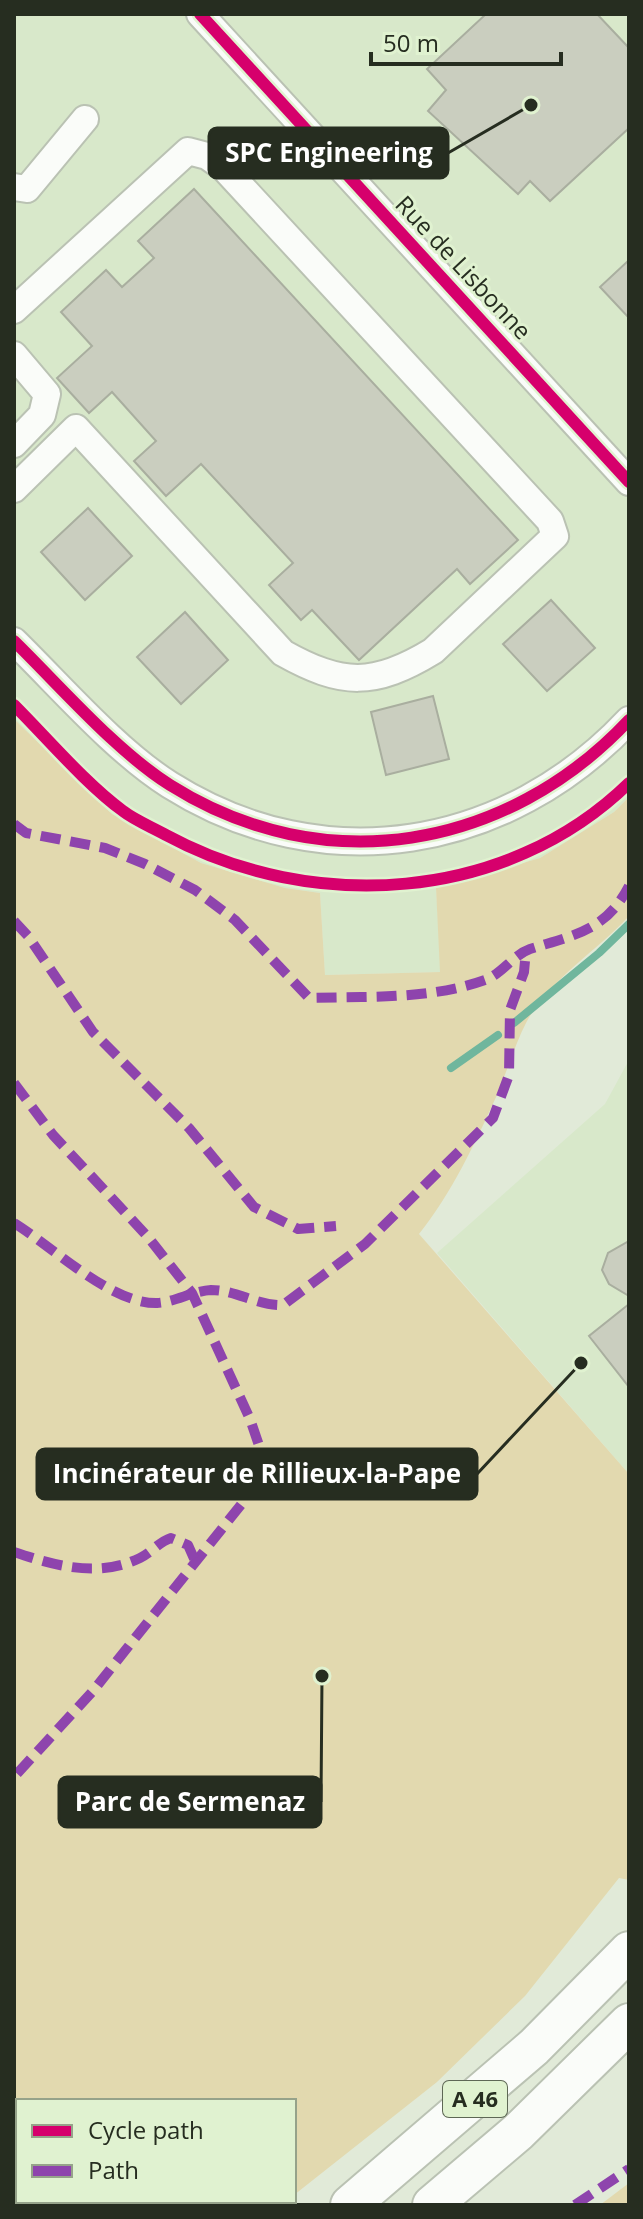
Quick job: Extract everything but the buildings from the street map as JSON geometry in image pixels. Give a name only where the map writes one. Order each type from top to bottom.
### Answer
[{"type":"highway","points":[[593,1987],[629,1942]]},
{"type":"highway","name":"A 46","points":[[350,2205],[503,2074],[629,1951]]},
{"type":"highway","name":"A 46","points":[[432,2205],[518,2132],[629,2023]]},
{"type":"street","name":"Rue de Lisbonne","points":[[200,14],[629,482]]},
{"type":"street","points":[[14,187],[27,189],[85,119]]},
{"type":"street","points":[[14,310],[188,151],[207,156],[224,168],[550,521],[555,536],[433,651],[409,665],[379,676],[340,678],[318,672],[283,653],[76,428],[14,489]]},
{"type":"street","points":[[14,355],[47,394],[42,415],[14,444]]},
{"type":"street","points":[[14,641],[109,734],[168,784],[224,814],[314,839],[378,842],[422,837],[479,822],[523,803],[564,779],[605,746],[629,720]]},
{"type":"shaded area","points":[[14,14],[629,14],[629,797],[614,812],[540,858],[436,888],[441,972],[325,975],[320,893],[285,888],[201,863],[112,814],[14,719]]},
{"type":"shaded area","points":[[14,719],[112,814],[201,863],[285,888],[320,893],[325,975],[440,972],[436,888],[540,858],[614,812],[629,797],[629,916],[561,978],[527,1021],[471,1149],[442,1202],[419,1234],[629,1474],[629,1880],[619,1878],[525,1996],[437,2082],[296,2193],[296,2099],[16,2099],[16,2203],[284,2203],[282,2205],[14,2205]]},
{"type":"shaded area","points":[[629,1060],[629,1474],[437,1253],[605,1104]]},
{"type":"shaded area","points":[[629,2183],[629,2205],[600,2205]]},
{"type":"waterway","points":[[514,1023],[599,953],[629,924]]},
{"type":"waterway","points":[[451,1068],[498,1035]]},
{"type":"marked path","points":[[14,824],[26,833],[105,848],[145,864],[195,890],[235,920],[309,998],[420,994],[485,980],[524,952],[575,935],[599,922],[610,913],[629,886]]},
{"type":"marked path","points":[[14,921],[28,936],[93,1032],[189,1128],[254,1207],[298,1229],[336,1226]]},
{"type":"marked path","points":[[14,1223],[102,1284],[139,1301],[164,1302],[211,1290],[283,1305],[365,1244],[493,1118],[509,1075],[510,1010],[524,972],[526,950]]},
{"type":"marked path","points":[[14,1083],[53,1135],[148,1237],[192,1293],[250,1419],[263,1457],[263,1477],[93,1691],[14,1777]]},
{"type":"marked path","points":[[14,1552],[46,1562],[93,1569],[140,1558],[171,1538],[188,1545],[196,1563]]},
{"type":"marked path","points":[[575,2205],[629,2169]]},
{"type":"cycle path","points":[[200,14],[629,482]]},
{"type":"cycle path","points":[[14,641],[109,736],[170,785],[229,815],[290,834],[351,841],[412,838],[471,823],[527,799],[581,764],[629,720]]},
{"type":"cycle path","points":[[14,705],[95,788],[139,821],[223,860],[283,877],[344,885],[406,884],[467,873],[525,853],[580,823],[629,783]]},
{"type":"place","name":"SPC Engineering","points":[[531,105]]},
{"type":"place","name":"Incinérateur de Rillieux-la-Pape","points":[[581,1363]]},
{"type":"place","name":"Parc de Sermenaz","points":[[322,1676]]}]
